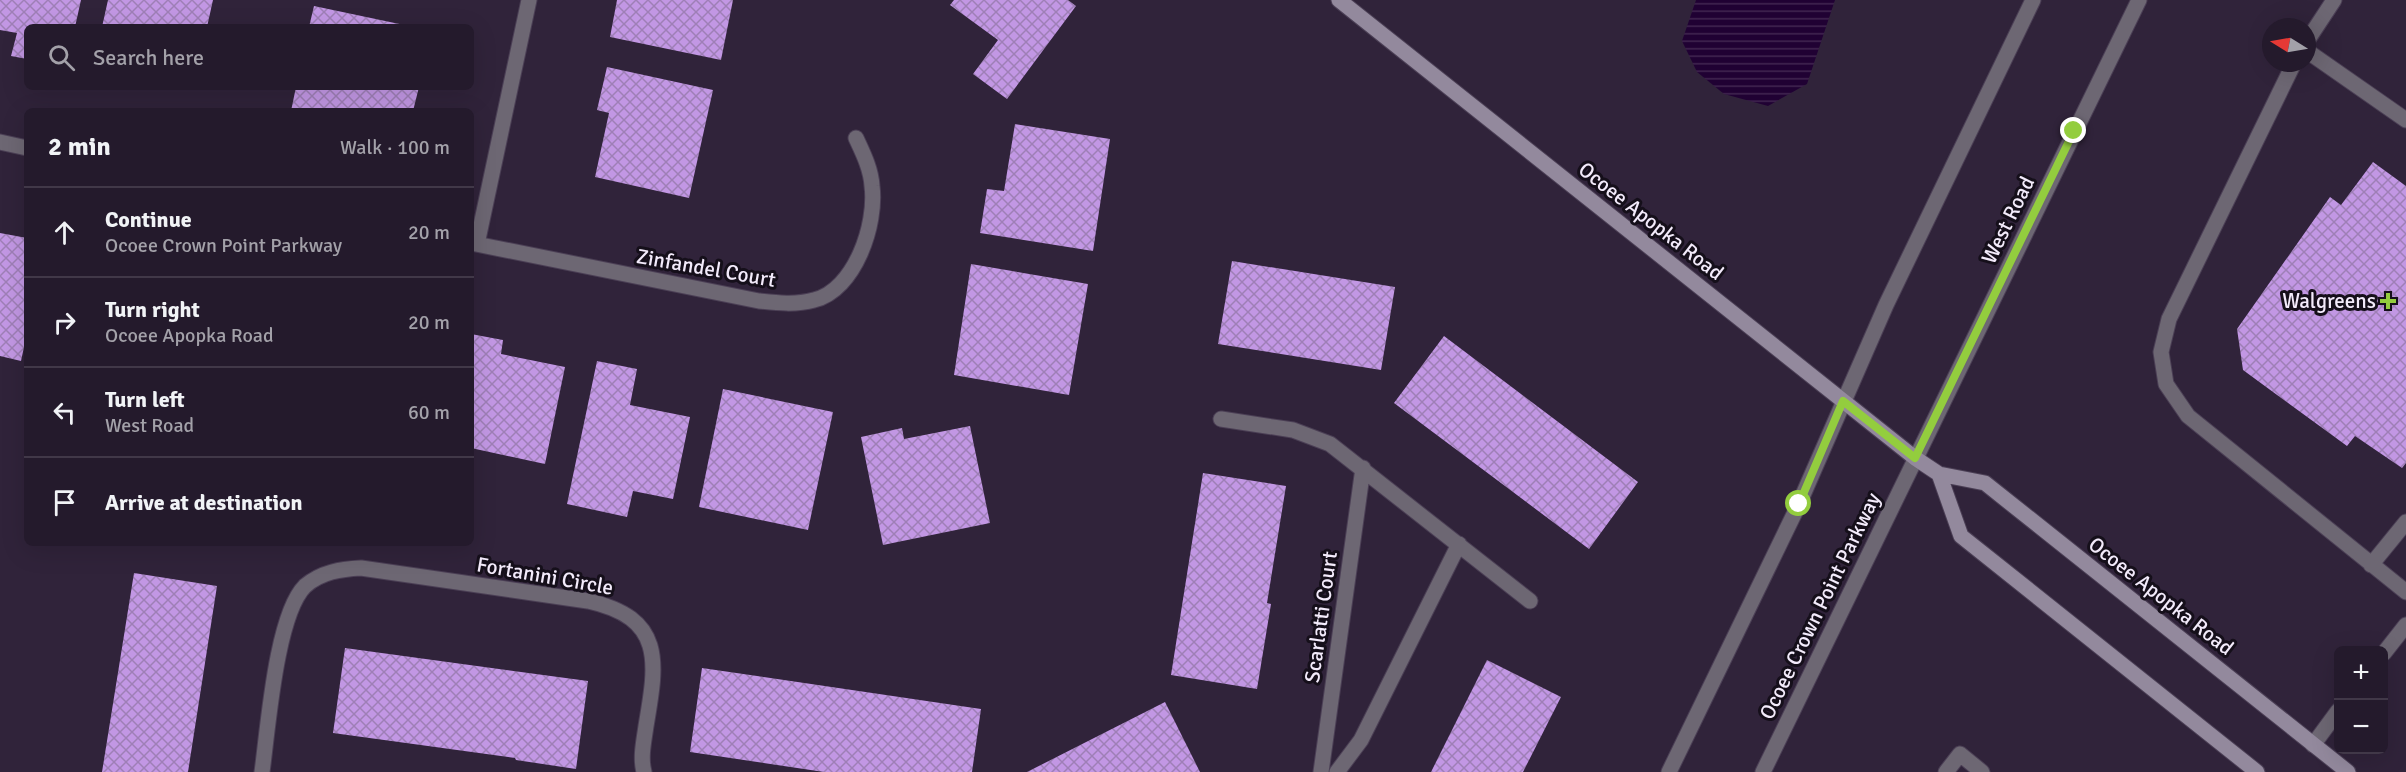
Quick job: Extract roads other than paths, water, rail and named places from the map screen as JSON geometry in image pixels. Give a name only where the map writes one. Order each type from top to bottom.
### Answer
[{"type":"main road","name":"Ocoee Apopka Road","points":[[1339,0],[1915,458],[1939,474],[1985,483],[2348,772]]},
{"type":"main road","points":[[1939,474],[1961,536],[2257,772]]},
{"type":"street","points":[[474,244],[528,0]]},
{"type":"street","points":[[1669,772],[1799,504],[1886,305],[2033,0]]},
{"type":"street","name":"West Road","points":[[1915,458],[2139,0]]},
{"type":"street","points":[[2316,27],[2334,0]]},
{"type":"street","points":[[2316,57],[2406,120]]},
{"type":"street","points":[[2290,72],[2169,319],[2161,352],[2166,384],[2188,416],[2406,592]]},
{"type":"street","name":"Zinfandel Court","points":[[474,244],[759,301],[787,304],[815,300],[837,288],[854,266],[865,242],[871,213],[873,186],[867,161],[856,138]]},
{"type":"street","points":[[0,142],[24,147]]},
{"type":"street","points":[[1221,419],[1293,430],[1330,444],[1530,601]]},
{"type":"street","name":"Ocoee Crown Point Parkway","points":[[1762,772],[1915,458]]},
{"type":"street","name":"Scarlatti Court","points":[[1321,772],[1363,468]]},
{"type":"street","points":[[2371,565],[2406,522]]},
{"type":"street","points":[[1337,772],[1361,741],[1459,543]]},
{"type":"street","name":"Fortanini Circle","points":[[262,772],[280,645],[294,602],[306,586],[322,575],[340,569],[361,568],[588,601],[608,605],[626,614],[641,627],[649,642],[654,664],[643,747],[644,772]]},
{"type":"street","points":[[2388,648],[2406,625]]},
{"type":"street","points":[[2313,745],[2334,716]]},
{"type":"street","points":[[1946,772],[1960,754],[1982,772]]},
{"type":"place","name":"Walgreens","points":[[2388,301]]}]
